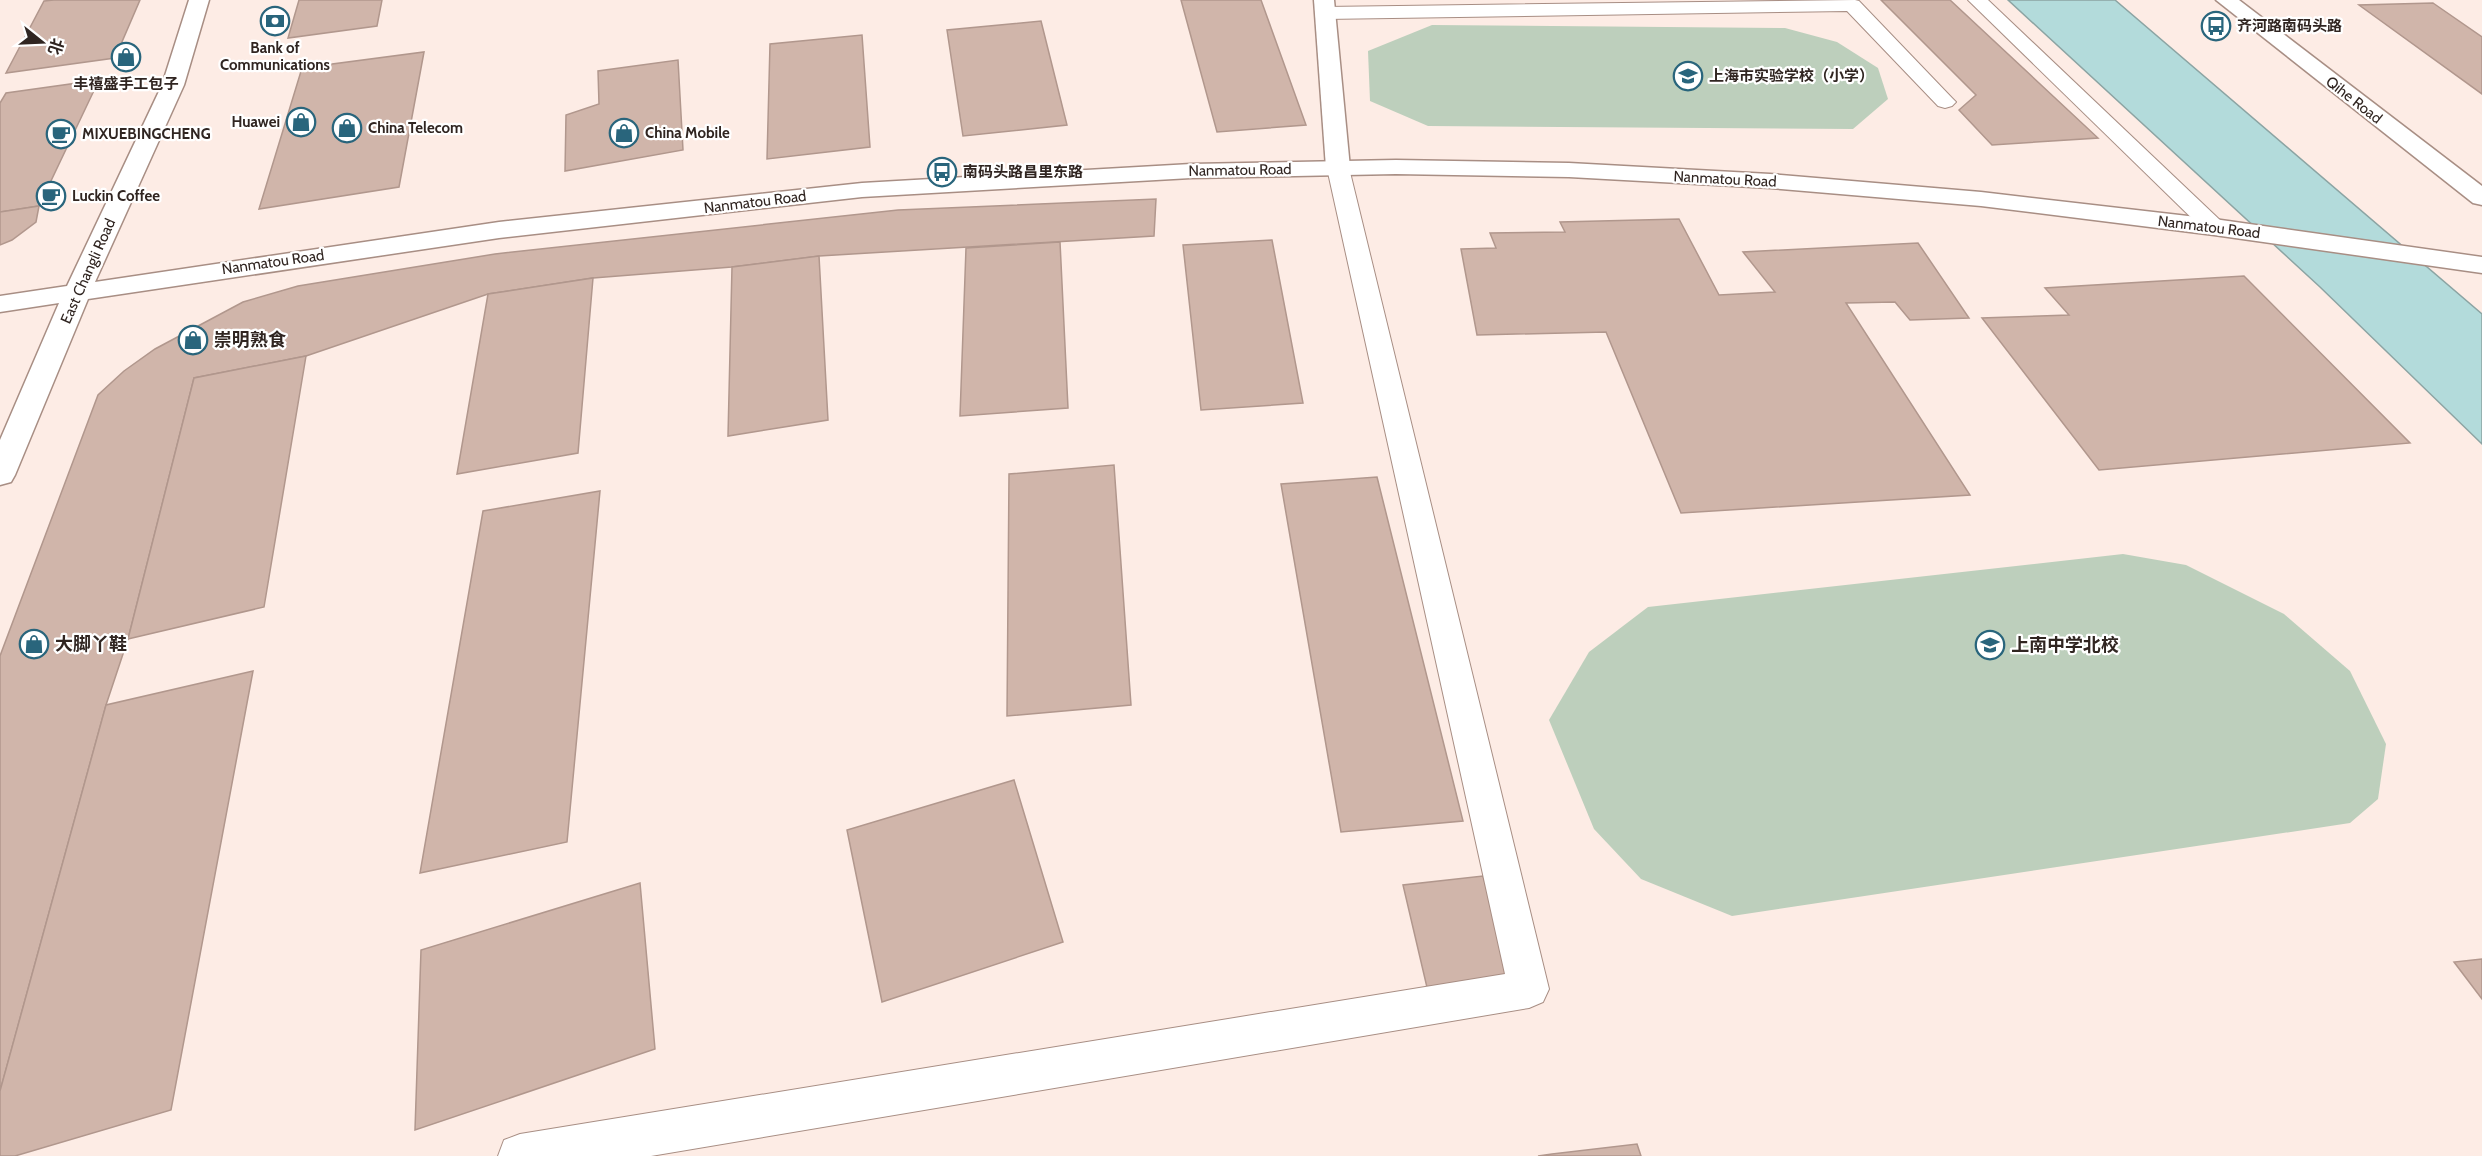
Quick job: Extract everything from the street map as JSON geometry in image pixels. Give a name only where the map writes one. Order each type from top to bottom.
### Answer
[{"type":"street","name":"East Changli Road","points":[[0,475],[78,292],[173,85],[199,0]]},
{"type":"street","name":"Qihe Road","points":[[2226,0],[2482,198]]},
{"type":"street","points":[[1325,6],[1338,168]]},
{"type":"street","name":"Nanmatou Road","points":[[0,304],[499,230],[862,190],[1191,171],[1338,168],[1569,170],[1770,181],[1981,199],[2214,227],[2482,265]]},
{"type":"lane","points":[[1977,0],[2214,227]]},
{"type":"lane","points":[[1325,6],[1852,5],[1946,102]]},
{"type":"lane","points":[[520,1156],[1529,989],[1338,168]]},
{"type":"green space","points":[[1432,25],[1785,28],[1837,42],[1878,68],[1888,99],[1853,129],[1428,126],[1370,101],[1368,51]]},
{"type":"green space","points":[[2123,554],[2186,565],[2284,614],[2350,671],[2386,744],[2378,799],[2350,823],[1732,916],[1641,879],[1594,829],[1549,720],[1589,652],[1648,607]]},
{"type":"water","points":[[2008,0],[2115,0],[2482,314],[2482,444],[2320,287]]},
{"type":"building","points":[[140,0],[115,58],[6,73],[44,1]]},
{"type":"building","points":[[299,0],[382,0],[377,26],[288,38]]},
{"type":"building","points":[[1181,0],[1261,0],[1306,125],[1217,132]]},
{"type":"building","points":[[1881,0],[1950,0],[2098,138],[1992,145],[1959,110],[1976,95]]},
{"type":"building","points":[[2433,3],[2482,37],[2482,94],[2359,5]]},
{"type":"building","points":[[1041,21],[1067,125],[963,136],[947,30]]},
{"type":"building","points":[[862,35],[870,147],[767,159],[770,44]]},
{"type":"building","name":"China Telecom","points":[[424,52],[399,187],[259,209],[302,68]]},
{"type":"building","name":"China Mobile","points":[[678,60],[683,150],[565,171],[566,115],[599,104],[598,71]]},
{"type":"building","points":[[99,80],[39,206],[0,212],[0,103],[6,93]]},
{"type":"building","points":[[1156,199],[1154,236],[819,256],[732,267],[593,278],[488,294],[306,356],[194,378],[128,639],[106,705],[0,1091],[0,656],[98,395],[124,371],[155,349],[243,302],[298,286],[495,254],[898,210]]},
{"type":"building","points":[[39,206],[36,222],[12,240],[0,245],[0,212]]},
{"type":"building","points":[[1679,219],[1719,295],[1775,292],[1743,252],[1918,243],[1969,318],[1910,320],[1895,302],[1846,303],[1970,495],[1681,513],[1606,332],[1477,335],[1461,249],[1496,248],[1490,233],[1565,232],[1560,222]]},
{"type":"building","points":[[1272,240],[1303,403],[1201,410],[1183,245]]},
{"type":"building","points":[[1060,242],[1068,408],[960,416],[966,248]]},
{"type":"building","points":[[819,256],[828,420],[728,436],[732,267]]},
{"type":"building","points":[[2244,276],[2410,443],[2099,470],[1982,318],[2069,315],[2045,288]]},
{"type":"building","points":[[593,278],[578,453],[457,474],[488,294]]},
{"type":"building","points":[[306,356],[264,607],[128,639],[194,378]]},
{"type":"building","points":[[1114,465],[1131,705],[1007,716],[1009,474]]},
{"type":"building","points":[[1377,477],[1463,821],[1341,832],[1281,484]]},
{"type":"building","points":[[600,491],[567,842],[420,873],[483,511]]},
{"type":"building","points":[[253,671],[171,1110],[15,1156],[0,1156],[0,1091],[106,705]]},
{"type":"building","points":[[1014,780],[1063,942],[882,1002],[847,830]]},
{"type":"building","points":[[1483,876],[1514,985],[1429,996],[1403,885]]},
{"type":"building","points":[[640,883],[655,1049],[415,1130],[421,950]]},
{"type":"building","points":[[2482,959],[2482,999],[2454,962]]},
{"type":"building","points":[[1637,1144],[1641,1156],[1538,1156],[1552,1154]]},
{"type":"place","name":"Bank of Communications","points":[[275,21]]},
{"type":"place","name":"齐河路南码头路","points":[[2216,26]]},
{"type":"place","name":"丰禧盛手工包子","points":[[126,57]]},
{"type":"place","name":"上海市实验学校（小学）","points":[[1688,76]]},
{"type":"place","name":"Huawei","points":[[301,122]]},
{"type":"place","name":"China Telecom","points":[[347,128]]},
{"type":"place","name":"China Mobile","points":[[624,133]]},
{"type":"place","name":"MIXUEBINGCHENG","points":[[61,134]]},
{"type":"place","name":"南码头路昌里东路","points":[[942,172]]},
{"type":"place","name":"Luckin Coffee","points":[[51,196]]},
{"type":"place","name":"崇明熟食","points":[[193,340]]},
{"type":"place","name":"大脚丫鞋","points":[[34,644]]},
{"type":"place","name":"上南中学北校","points":[[1990,645]]}]
